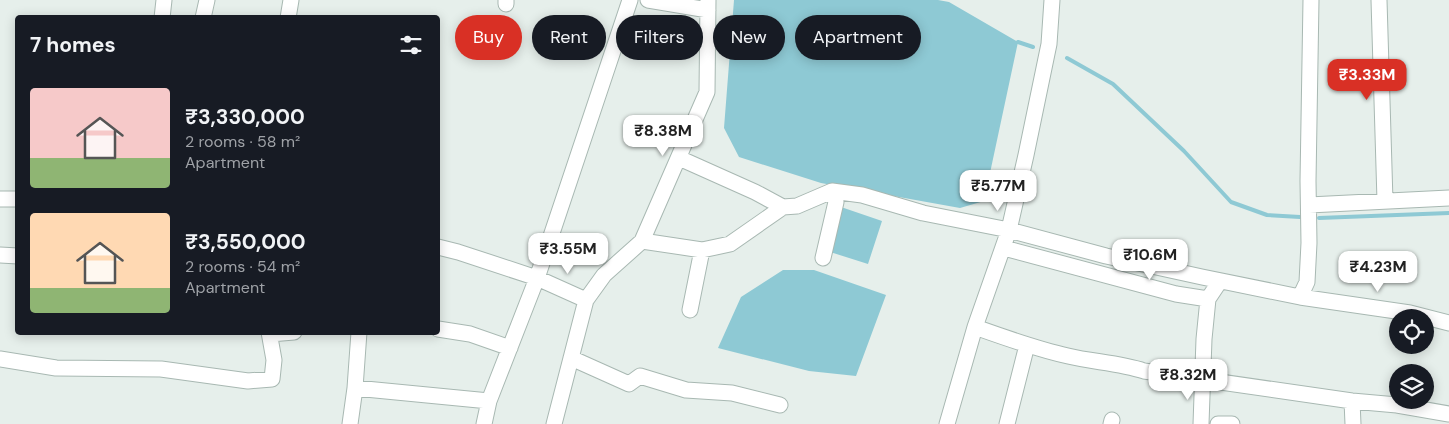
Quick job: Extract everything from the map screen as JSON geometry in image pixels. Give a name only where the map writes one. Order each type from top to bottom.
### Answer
[{"type":"street","points":[[162,15],[164,0]]},
{"type":"street","points":[[204,15],[207,0]]},
{"type":"street","points":[[288,15],[291,0]]},
{"type":"street","points":[[484,424],[489,401],[537,278],[630,0]]},
{"type":"street","points":[[554,424],[586,300],[604,275],[642,241],[707,92],[708,5],[648,0]]},
{"type":"street","points":[[947,424],[975,327],[1009,230],[1049,44],[1052,0]]},
{"type":"street","points":[[1300,297],[1307,282],[1311,0]]},
{"type":"street","points":[[1379,0],[1385,201]]},
{"type":"street","points":[[679,158],[755,192],[783,208]]},
{"type":"street","points":[[823,258],[836,202],[832,191]]},
{"type":"street","points":[[642,241],[702,250],[730,244],[783,208],[797,206],[832,191],[862,195],[923,213],[1009,230],[1106,256],[1220,281],[1300,297],[1410,313],[1449,323]]},
{"type":"street","points":[[1309,204],[1449,198]]},
{"type":"street","points":[[0,200],[15,199]]},
{"type":"street","points":[[440,248],[537,278],[586,300]]},
{"type":"street","points":[[1004,248],[1176,294],[1208,299]]},
{"type":"street","points":[[690,310],[702,250]]},
{"type":"street","points":[[0,255],[15,256]]},
{"type":"street","points":[[1201,424],[1204,339],[1208,299],[1220,281]]},
{"type":"street","points":[[975,327],[1027,346],[1069,357],[1133,368],[1144,372],[1352,401],[1397,405],[1449,414]]},
{"type":"street","points":[[440,329],[470,334],[510,348]]},
{"type":"street","points":[[0,359],[56,368],[161,369],[248,381],[272,379],[274,360],[270,335]]},
{"type":"street","points":[[350,424],[359,335]]},
{"type":"street","points":[[1007,424],[1027,346]]},
{"type":"street","points":[[571,358],[629,384],[640,376],[686,390],[732,393],[780,405]]},
{"type":"street","points":[[355,388],[489,401]]},
{"type":"street","points":[[1352,401],[1352,424]]},
{"type":"street","points":[[1218,424],[1232,424]]},
{"type":"water","points":[[734,0],[938,0],[949,2],[1018,42],[984,201],[960,208],[821,183],[739,157],[724,128],[729,60],[785,60],[785,15],[733,15]]},
{"type":"water","points":[[841,207],[882,221],[868,264],[827,251]]},
{"type":"water","points":[[783,270],[814,270],[886,295],[856,376],[809,371],[718,348],[741,297]]},
{"type":"waterway","points":[[1018,42],[1033,47]]},
{"type":"waterway","points":[[1067,58],[1113,84],[1184,151],[1231,202],[1267,215],[1300,217]]},
{"type":"waterway","points":[[1319,218],[1449,213]]}]
